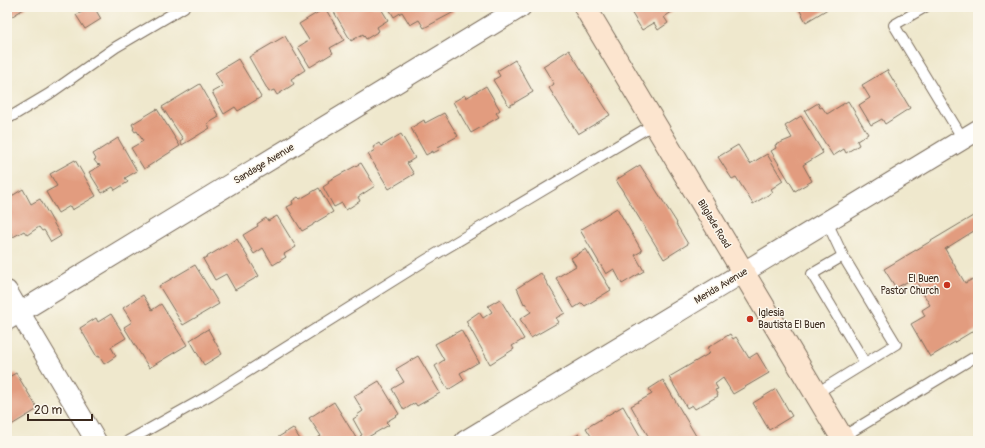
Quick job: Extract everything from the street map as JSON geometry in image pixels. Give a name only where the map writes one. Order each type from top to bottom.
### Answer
[{"type":"street","name":"Sandage Avenue","points":[[13,316],[521,7]]},
{"type":"street","name":"Bilglade Road","points":[[585,7],[816,394],[840,440]]},
{"type":"street","name":"Merida Avenue","points":[[465,441],[971,135]]},
{"type":"street","points":[[7,291],[13,316],[96,441]]},
{"type":"lane","points":[[7,119],[50,94],[116,47],[184,7]]},
{"type":"lane","points":[[925,7],[894,25],[971,135]]},
{"type":"lane","points":[[128,441],[210,396],[426,260],[654,124]]},
{"type":"lane","points":[[816,394],[896,344],[843,256],[827,222]]},
{"type":"lane","points":[[843,256],[812,274],[865,363]]},
{"type":"lane","points":[[840,440],[978,355]]},
{"type":"building","points":[[7,7],[27,7],[11,17]]},
{"type":"building","points":[[81,7],[94,7],[101,19],[85,29],[76,15],[82,12]]},
{"type":"building","points":[[331,7],[380,7],[388,20],[377,27],[379,31],[366,39],[363,34],[351,41]]},
{"type":"building","points":[[388,7],[451,7],[454,12],[424,28],[419,20],[410,25],[402,12],[394,17]]},
{"type":"building","points":[[628,7],[678,8],[664,17],[668,23],[658,30],[654,23],[642,30]]},
{"type":"building","points":[[798,7],[831,7],[806,22]]},
{"type":"building","points":[[325,8],[344,40],[330,48],[333,53],[310,67],[298,47],[309,40],[299,24]]},
{"type":"building","points":[[285,36],[305,70],[291,79],[294,84],[277,95],[274,90],[269,92],[249,57]]},
{"type":"building","points":[[569,50],[610,115],[578,134],[549,88],[554,84],[543,66]]},
{"type":"building","points":[[238,59],[261,97],[238,111],[235,107],[224,114],[212,92],[223,86],[215,73]]},
{"type":"building","points":[[515,60],[533,92],[509,106],[493,80],[500,76],[497,71]]},
{"type":"building","points":[[887,70],[910,108],[885,124],[882,119],[871,125],[859,105],[870,98],[862,85]]},
{"type":"building","points":[[200,84],[219,117],[207,124],[210,128],[182,145],[180,141],[183,139],[162,107]]},
{"type":"building","points":[[486,86],[500,110],[496,113],[499,117],[471,133],[453,102],[465,95],[466,98]]},
{"type":"building","points":[[848,101],[868,134],[857,141],[859,145],[846,153],[844,149],[833,156],[805,111],[818,103],[820,108],[822,107],[827,114]]},
{"type":"building","points":[[157,109],[180,146],[144,169],[131,148],[143,141],[137,131],[135,132],[133,129],[132,124]]},
{"type":"building","points":[[444,113],[458,136],[438,147],[439,150],[433,153],[433,151],[426,155],[411,128],[424,120],[425,123]]},
{"type":"building","points":[[801,116],[823,153],[803,165],[812,181],[795,191],[771,151],[776,148],[775,145],[792,138],[785,126]]},
{"type":"building","points":[[401,134],[415,158],[407,163],[414,174],[389,189],[368,154],[375,150],[373,147],[379,143],[381,146]]},
{"type":"building","points":[[118,138],[137,171],[125,178],[128,182],[115,190],[113,187],[102,193],[89,172],[100,166],[94,160],[96,159],[93,154]]},
{"type":"building","points":[[738,145],[750,164],[767,154],[783,181],[771,189],[773,192],[753,204],[736,177],[732,179],[718,157]]},
{"type":"building","points":[[75,160],[96,196],[72,210],[70,206],[58,213],[46,192],[57,186],[50,174]]},
{"type":"building","points":[[361,163],[375,186],[358,197],[360,201],[346,210],[342,203],[334,207],[323,187],[329,183],[328,181]]},
{"type":"building","points":[[640,165],[677,223],[676,224],[688,244],[664,259],[616,180]]},
{"type":"building","points":[[319,188],[333,212],[302,231],[287,207],[293,204],[292,201],[298,197],[300,199]]},
{"type":"building","points":[[23,189],[31,204],[40,199],[61,236],[51,242],[44,230],[42,231],[39,227],[27,235],[24,231],[13,237],[7,226],[7,199]]},
{"type":"building","points":[[617,208],[642,251],[635,255],[644,271],[622,284],[614,269],[606,274],[580,230]]},
{"type":"building","name":"El Buen Pastor Church","points":[[978,213],[978,228],[945,249],[965,283],[973,279],[977,285],[978,284],[978,328],[930,357],[911,324],[925,316],[922,310],[930,305],[914,278],[896,288],[884,269]]},
{"type":"building","points":[[277,216],[296,247],[284,254],[286,257],[273,265],[263,248],[254,254],[243,235],[258,226],[257,224],[266,218],[268,221]]},
{"type":"building","points":[[237,239],[259,276],[235,290],[226,274],[215,280],[203,259]]},
{"type":"building","points":[[586,249],[611,290],[585,306],[582,303],[574,308],[556,278],[576,266],[571,258]]},
{"type":"building","points":[[195,265],[219,304],[183,325],[159,286]]},
{"type":"building","points":[[541,273],[565,313],[556,318],[559,322],[531,338],[520,319],[531,312],[525,303],[524,304],[517,288]]},
{"type":"building","points":[[143,295],[152,310],[161,304],[187,345],[149,368],[124,327],[132,322],[123,308]]},
{"type":"building","points":[[500,299],[524,339],[512,346],[514,349],[490,364],[466,321],[479,312],[483,318],[492,312],[488,306]]},
{"type":"building","points":[[111,314],[126,338],[111,347],[116,356],[104,364],[99,356],[97,357],[80,328],[96,318],[98,322]]},
{"type":"building","points":[[208,329],[222,354],[204,365],[190,340]]},
{"type":"building","points":[[461,330],[479,362],[460,373],[464,380],[448,390],[435,366],[444,360],[435,344]]},
{"type":"building","points":[[730,334],[733,339],[736,337],[749,358],[757,353],[769,373],[733,394],[723,378],[715,384],[718,389],[715,390],[718,396],[695,409],[692,405],[687,408],[669,377],[710,353],[707,348]]},
{"type":"building","points":[[418,356],[440,393],[417,406],[415,403],[404,410],[392,389],[404,382],[396,369]]},
{"type":"building","points":[[16,373],[38,409],[8,427],[7,378]]},
{"type":"building","points":[[663,380],[699,441],[683,441],[681,438],[676,441],[651,441],[631,406],[652,394],[649,389]]},
{"type":"building","points":[[379,381],[399,414],[386,422],[389,425],[363,440],[360,436],[362,435],[353,419],[363,411],[354,396]]},
{"type":"building","points":[[776,389],[792,416],[769,430],[753,403]]},
{"type":"building","points":[[334,402],[358,441],[312,441],[321,436],[309,418]]},
{"type":"building","points":[[623,406],[643,441],[594,441],[586,428]]},
{"type":"building","points":[[293,428],[301,441],[272,441]]},
{"type":"building","points":[[579,434],[583,441],[567,441]]},
{"type":"place","name":"El Buen Pastor Church","points":[[947,285]]},
{"type":"place","name":"Iglesia Bautista El Buen","points":[[750,319]]}]
